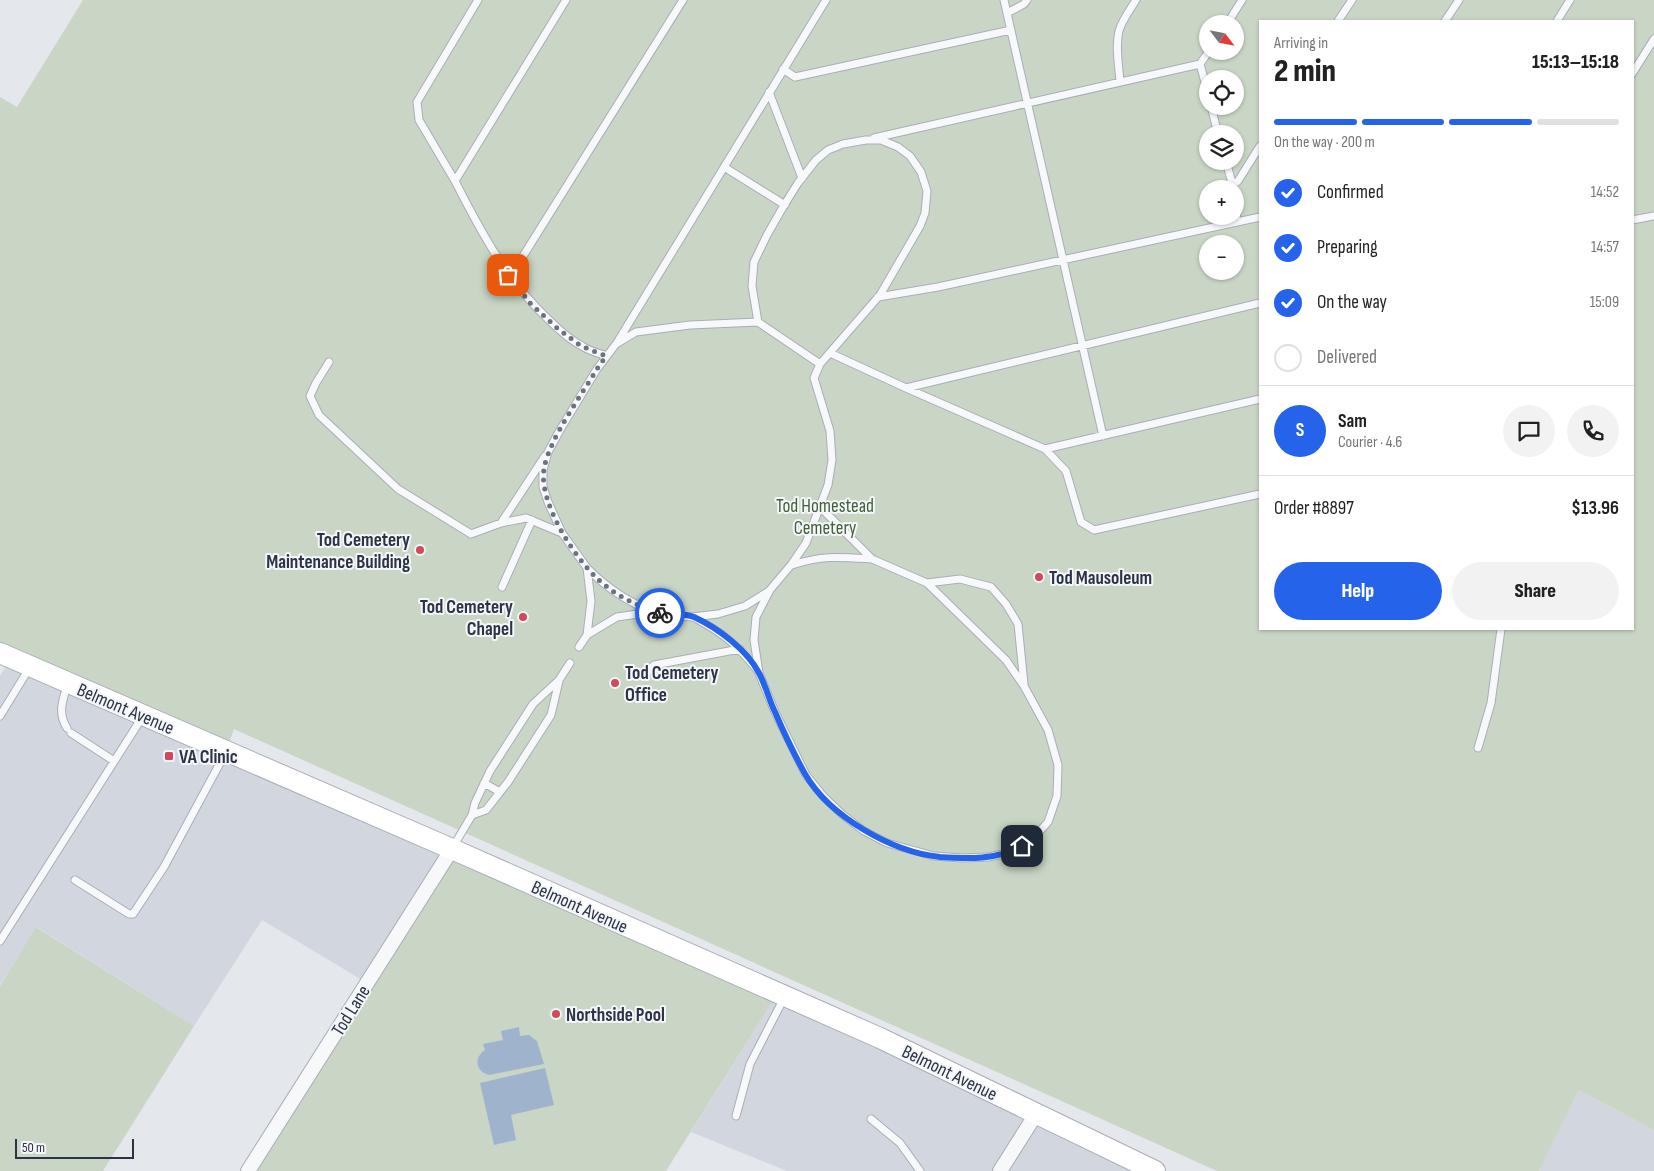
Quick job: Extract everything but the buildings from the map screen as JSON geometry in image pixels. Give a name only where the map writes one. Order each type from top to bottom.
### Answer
[{"type":"main road","name":"Belmont Avenue","points":[[0,653],[452,849],[880,1038],[1155,1171]]},
{"type":"street","name":"Tod Lane","points":[[248,1171],[452,849]]},
{"type":"street","points":[[1000,1171],[1036,1114]]},
{"type":"lane","points":[[478,0],[417,102],[419,120],[455,181],[486,241],[530,303],[557,328],[581,346],[606,356]]},
{"type":"lane","points":[[455,181],[566,0]]},
{"type":"lane","points":[[510,277],[683,0]]},
{"type":"lane","points":[[501,523],[548,452],[597,369],[616,344],[826,0]]},
{"type":"lane","points":[[1004,0],[1081,346],[1103,436]]},
{"type":"lane","points":[[1007,13],[1024,4],[1027,0]]},
{"type":"lane","points":[[1120,82],[1118,44],[1120,31],[1126,16],[1136,0]]},
{"type":"lane","points":[[1233,15],[1242,0]]},
{"type":"lane","points":[[1339,20],[1352,0]]},
{"type":"lane","points":[[1446,20],[1458,0]]},
{"type":"lane","points":[[1558,20],[1570,0]]},
{"type":"lane","points":[[784,69],[795,77],[1011,30]]},
{"type":"lane","points":[[1634,71],[1654,39]]},
{"type":"lane","points":[[758,322],[752,286],[754,262],[767,234],[802,178],[816,160],[828,150],[843,144],[1200,64],[1203,60]]},
{"type":"lane","points":[[1200,64],[1202,70]]},
{"type":"lane","points":[[769,92],[802,178]]},
{"type":"lane","points":[[791,565],[812,558],[835,556],[872,559],[927,583],[1006,660],[1024,686],[1048,730],[1058,765],[1057,796],[1048,822],[1031,841],[1013,852],[962,858],[934,856],[887,843],[864,831],[823,796],[806,775],[775,712],[759,672],[754,640],[756,617],[769,591],[791,565],[806,543],[828,485],[832,460],[830,431],[814,378],[820,364],[878,296],[894,272],[920,226],[925,213],[927,191],[921,172],[910,156],[898,147],[881,140],[866,140]]},
{"type":"lane","points":[[1239,180],[1259,148]]},
{"type":"lane","points":[[724,167],[785,205]]},
{"type":"lane","points":[[1634,220],[1654,216]]},
{"type":"lane","points":[[1244,220],[1259,217]]},
{"type":"lane","points":[[878,296],[938,287],[1223,225]]},
{"type":"lane","points":[[906,388],[1259,303]]},
{"type":"lane","points":[[616,344],[636,332],[690,325],[758,322],[820,364]]},
{"type":"lane","points":[[830,353],[1045,449],[1066,471],[1081,522],[1094,530],[1259,494]]},
{"type":"lane","points":[[329,362],[310,396],[319,415],[398,489],[471,534],[501,523],[526,518],[562,533]]},
{"type":"lane","points":[[1045,449],[1259,399]]},
{"type":"lane","points":[[548,452],[543,470],[543,486],[562,533],[587,568],[605,586],[628,601],[660,614]]},
{"type":"lane","points":[[820,507],[872,559]]},
{"type":"lane","points":[[502,586],[532,520]]},
{"type":"lane","points":[[579,647],[586,635],[591,601],[587,568]]},
{"type":"lane","points":[[927,583],[960,579],[991,587],[1006,604],[1018,624],[1024,686]]},
{"type":"lane","points":[[586,635],[617,617],[638,614],[692,616],[718,614],[745,606],[769,591]]},
{"type":"lane","points":[[692,616],[719,631],[740,649],[759,672]]},
{"type":"lane","points":[[1478,748],[1491,703],[1501,630]]},
{"type":"lane","points":[[644,675],[654,665],[740,649]]},
{"type":"lane","points":[[472,815],[486,810],[551,715],[560,680],[570,663]]},
{"type":"lane","points":[[0,716],[30,666]]},
{"type":"lane","points":[[452,849],[472,815],[475,803],[490,771],[533,704],[560,680]]},
{"type":"lane","points":[[68,683],[61,706],[61,715],[69,730],[114,761]]},
{"type":"lane","points":[[0,941],[143,716]]},
{"type":"lane","points":[[75,880],[129,914],[132,914],[164,867],[226,752]]},
{"type":"lane","points":[[484,783],[500,792]]},
{"type":"lane","points":[[736,1116],[750,1064],[785,996]]},
{"type":"lane","points":[[871,1119],[900,1143],[920,1171]]},
{"type":"shaded area","points":[[11,658],[452,849],[367,983],[262,920],[194,1026],[37,927],[0,985],[0,676]]},
{"type":"shaded area","points":[[778,993],[1155,1171],[787,1171],[691,1132]]},
{"type":"shaded area","points":[[1579,1090],[1654,1130],[1654,1171],[1539,1171]]},
{"type":"green space","name":"Tod Homestead Cemetery","points":[[83,0],[1654,0],[1654,1130],[1579,1090],[1539,1171],[1217,1171],[234,729],[226,752],[0,653],[0,97],[17,107]]},
{"type":"green space","name":"Northside Pool","points":[[452,849],[778,993],[666,1171],[248,1171]]},
{"type":"green space","points":[[36,927],[194,1026],[103,1171],[0,1171],[0,986]]},
{"type":"water","points":[[519,1027],[520,1036],[529,1035],[537,1041],[544,1064],[489,1075],[481,1071],[478,1061],[481,1053],[485,1050],[483,1044],[503,1040],[501,1031]]},
{"type":"water","points":[[545,1068],[554,1105],[511,1115],[516,1140],[494,1145],[480,1083]]},
{"type":"way so far","points":[[508,275],[530,303],[557,328],[581,346],[606,356],[548,452],[543,470],[543,486],[548,502],[562,533],[587,568],[605,586],[642,608],[660,613]]},
{"type":"place","name":"Tod Cemetery Maintenance Building","points":[[420,550]]},
{"type":"place","name":"Tod Mausoleum","points":[[1039,577]]},
{"type":"place","name":"Tod Cemetery Chapel","points":[[523,617]]},
{"type":"place","name":"Tod Cemetery Office","points":[[615,683]]},
{"type":"place","name":"VA Clinic","points":[[169,756]]},
{"type":"place","name":"Northside Pool","points":[[556,1014]]},
{"type":"route","points":[[660,613],[692,616],[719,631],[740,649],[759,672],[775,712],[806,775],[823,796],[864,831],[887,843],[934,856],[962,858],[988,856],[1013,852],[1022,846]]}]
